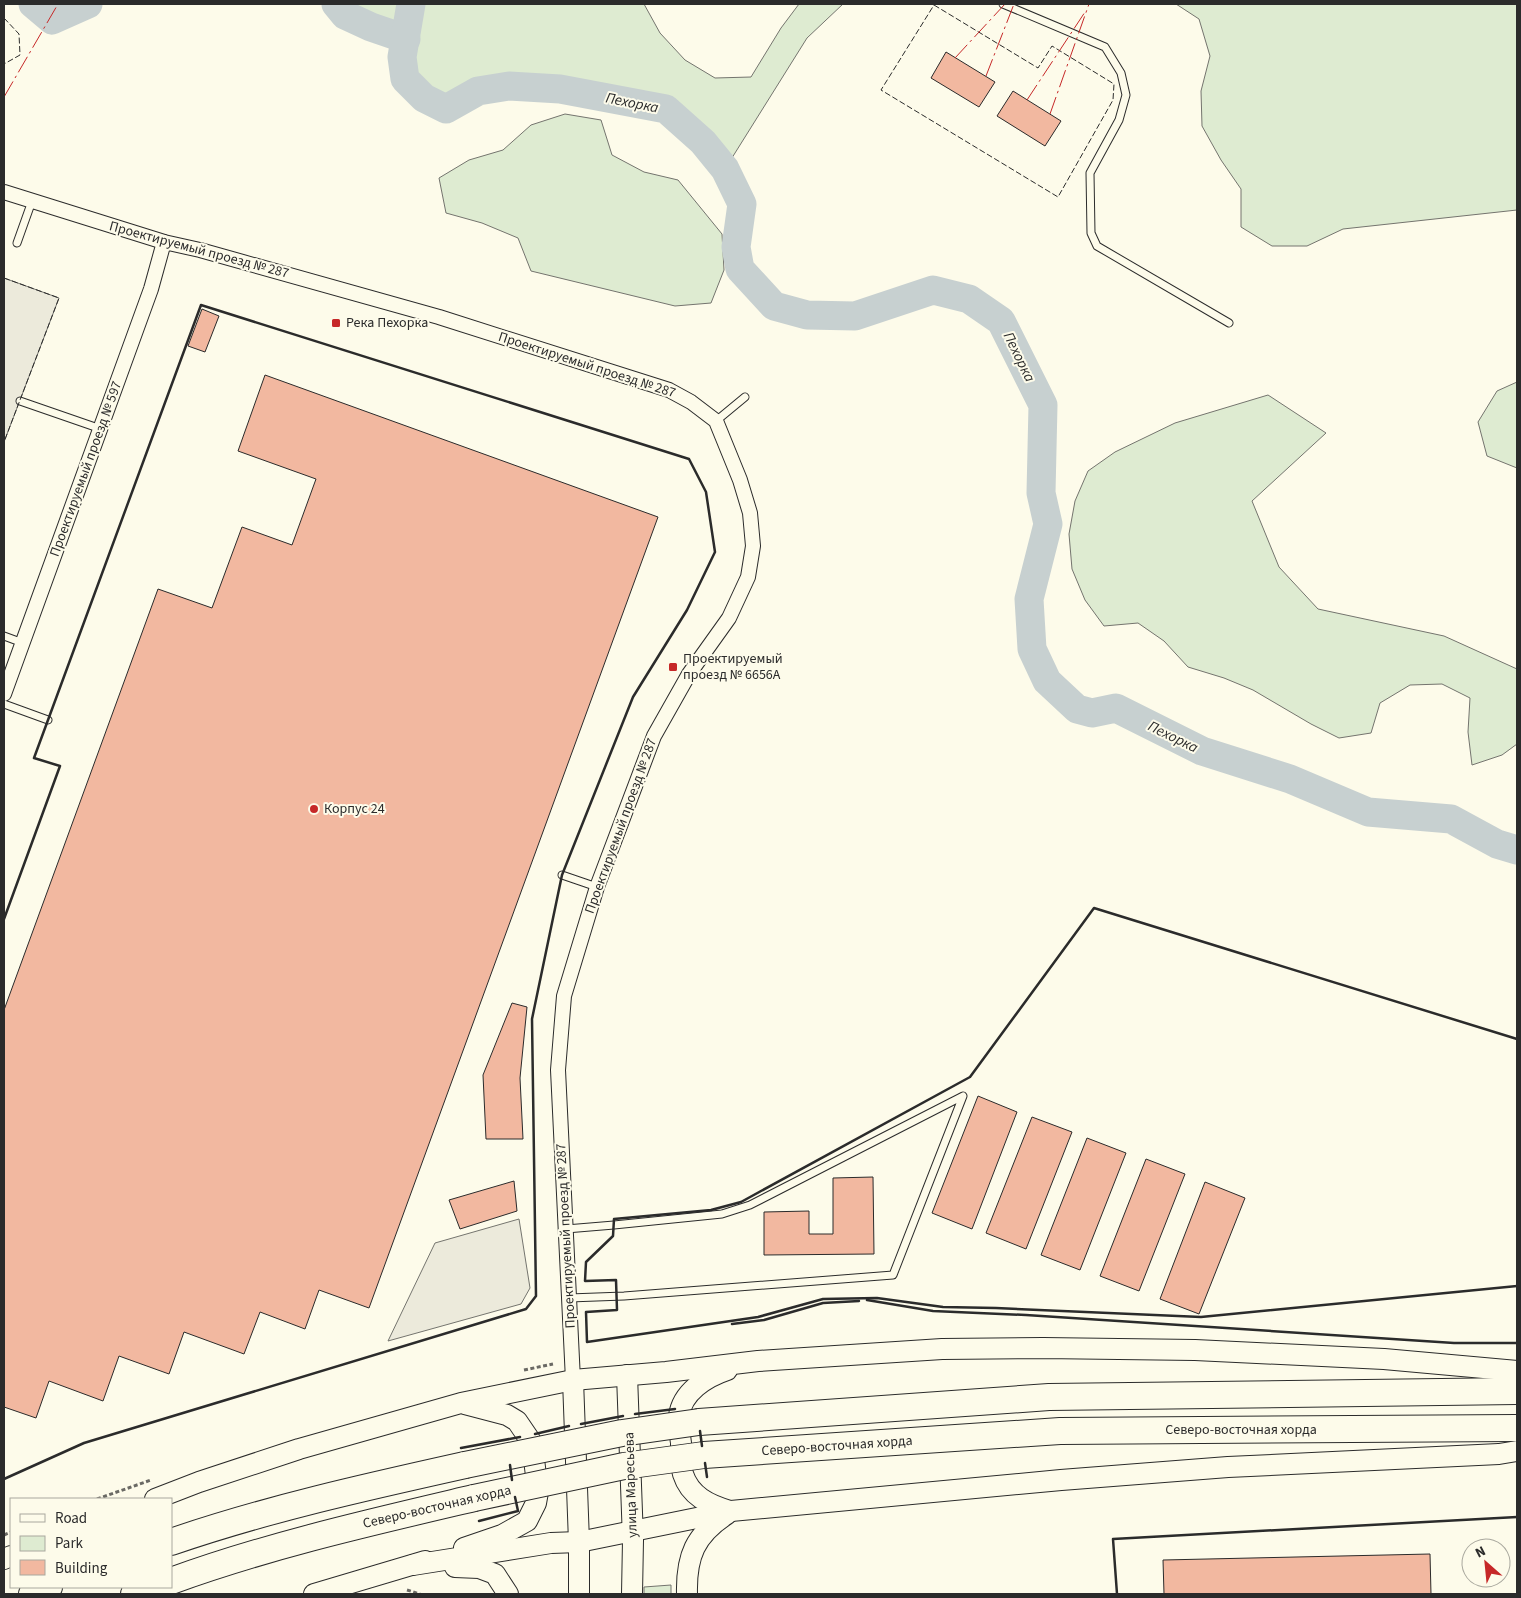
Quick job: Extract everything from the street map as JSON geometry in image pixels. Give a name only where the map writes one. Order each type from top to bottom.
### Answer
[{"type":"highway","points":[[172,1542],[315,1499],[465,1465],[622,1433],[699,1422],[1049,1397],[1517,1391]]},
{"type":"highway","name":"Северо-восточная хорда","points":[[172,1581],[211,1566],[331,1531],[624,1466],[704,1455],[1060,1431],[1517,1428]]},
{"type":"highway","points":[[32,1594],[47,1588]]},
{"type":"highway","points":[[134,1594],[152,1588]]},
{"type":"street","name":"Проектируемый проезд № 287","points":[[4,192],[164,242],[200,250],[429,315],[669,390],[691,402],[716,421],[740,480],[750,513],[752,546],[748,577],[729,618],[689,674],[654,736],[597,887],[564,996],[558,1070],[573,1380]]},
{"type":"street","name":"Проектируемый проезд № 597","points":[[4,694],[151,289],[164,242]]},
{"type":"street","points":[[158,1498],[199,1482],[299,1449],[461,1403],[573,1380],[666,1372],[758,1361],[942,1349],[1195,1350],[1384,1359],[1517,1371]]},
{"type":"street","points":[[731,1511],[702,1501],[691,1489],[683,1473],[679,1416],[684,1402],[693,1388],[715,1374],[758,1361]]},
{"type":"street","name":"улица Маресьева","points":[[627,1375],[632,1594]]},
{"type":"street","points":[[573,1380],[579,1594]]},
{"type":"street","points":[[314,1594],[413,1566],[502,1535],[527,1521],[536,1503],[538,1492],[532,1443],[517,1421],[507,1415],[461,1403]]},
{"type":"street","points":[[413,1566],[552,1543],[579,1542],[731,1511],[1218,1468],[1500,1454],[1517,1451]]},
{"type":"street","points":[[687,1594],[686,1572],[692,1552],[706,1530],[731,1511]]},
{"type":"street","points":[[413,1566],[479,1568],[495,1574],[508,1594]]},
{"type":"lane","points":[[1003,4],[1105,48],[1121,73],[1126,95],[1119,120],[1090,173],[1091,233],[1097,246],[1229,324]]},
{"type":"lane","points":[[17,243],[32,201]]},
{"type":"lane","points":[[716,421],[745,397]]},
{"type":"lane","points":[[20,401],[101,429]]},
{"type":"lane","points":[[4,636],[22,643]]},
{"type":"lane","points":[[4,704],[48,720]]},
{"type":"lane","points":[[562,875],[597,887]]},
{"type":"lane","points":[[566,1229],[722,1214],[738,1209],[963,1096],[893,1275],[569,1298]]},
{"type":"path","points":[[407,1590],[420,1594]]},
{"type":"green space","points":[[33,4],[88,4],[52,20]]},
{"type":"green space","points":[[336,4],[644,4],[660,33],[685,60],[715,78],[751,77],[781,28],[799,4],[843,4],[807,38],[725,169],[703,142],[666,109],[560,89],[509,86],[478,91],[446,109],[417,93],[405,79],[403,54],[406,39],[371,27],[345,15]]},
{"type":"green space","points":[[1176,4],[1517,4],[1517,210],[1343,229],[1307,246],[1272,246],[1241,227],[1241,189],[1221,160],[1202,126],[1201,91],[1210,56],[1199,19]]},
{"type":"green space","points":[[565,114],[601,120],[612,155],[644,172],[678,180],[722,234],[724,270],[711,303],[675,306],[531,271],[518,238],[482,223],[446,213],[439,178],[469,160],[503,150],[531,125]]},
{"type":"green space","points":[[1517,382],[1517,468],[1487,456],[1478,422],[1497,391]]},
{"type":"green space","points":[[1268,395],[1326,433],[1252,501],[1279,567],[1318,609],[1444,636],[1517,669],[1517,744],[1502,755],[1472,765],[1468,732],[1470,698],[1442,684],[1410,685],[1380,703],[1371,733],[1339,738],[1253,690],[1224,678],[1188,667],[1164,641],[1138,623],[1104,626],[1085,600],[1072,569],[1069,534],[1075,501],[1088,471],[1115,452],[1175,423]]},
{"type":"green space","points":[[671,1585],[671,1594],[644,1594],[644,1587]]},
{"type":"shaded area","points":[[4,278],[59,298],[4,442]]},
{"type":"shaded area","points":[[519,1219],[530,1288],[521,1304],[388,1341],[435,1243]]},
{"type":"building","points":[[946,52],[995,82],[979,107],[931,78]]},
{"type":"building","points":[[1013,91],[1061,121],[1045,146],[997,116]]},
{"type":"building","points":[[202,309],[219,316],[205,352],[188,346]]},
{"type":"building","name":"Корпус 24","points":[[265,375],[658,517],[369,1308],[319,1290],[305,1329],[260,1312],[244,1354],[184,1332],[169,1374],[119,1356],[103,1401],[49,1381],[36,1418],[4,1407],[4,1010],[158,589],[212,608],[242,527],[292,545],[316,479],[238,451]]},
{"type":"building","points":[[512,1003],[527,1007],[520,1078],[523,1139],[486,1139],[483,1075]]},
{"type":"building","points":[[978,1096],[1017,1112],[972,1229],[932,1213]]},
{"type":"building","points":[[1032,1117],[1072,1132],[1026,1249],[986,1233]]},
{"type":"building","points":[[1087,1138],[1126,1153],[1080,1270],[1041,1255]]},
{"type":"building","points":[[1146,1159],[1185,1174],[1139,1291],[1100,1276]]},
{"type":"building","points":[[873,1177],[874,1254],[764,1255],[764,1212],[809,1211],[809,1234],[833,1234],[833,1178]]},
{"type":"building","points":[[514,1181],[517,1211],[460,1229],[449,1200]]},
{"type":"building","points":[[1205,1182],[1245,1198],[1199,1314],[1160,1299]]},
{"type":"building","points":[[1430,1554],[1431,1594],[1164,1594],[1163,1560]]},
{"type":"waterway","points":[[33,4],[52,20],[88,4]]},
{"type":"waterway","points":[[336,4],[345,15],[371,27],[406,39]]},
{"type":"waterway","name":"Пехорка","points":[[411,4],[402,57],[405,79],[424,98],[446,109],[478,91],[509,86],[560,89],[666,109],[703,142],[725,169],[742,204],[736,247],[740,269],[774,306],[807,315],[855,316],[933,290],[969,299],[1001,321],[1043,405],[1041,493],[1048,524],[1029,599],[1032,649],[1047,681],[1077,709],[1092,713],[1116,708],[1202,751],[1290,779],[1368,812],[1451,819],[1497,844],[1517,850]]},
{"type":"fence","points":[[934,5],[1038,68],[1052,46],[1114,84],[1113,100],[1058,197],[881,90],[934,5]]},
{"type":"fence","points":[[4,18],[19,34],[20,55],[4,64]]},
{"type":"fence","points":[[4,278],[59,298],[4,442]]},
{"type":"wall","points":[[4,919],[60,766],[34,758],[201,305],[689,459],[706,492],[715,552],[687,610],[633,697],[562,875],[532,1019],[536,1296],[526,1309],[84,1443],[4,1479]]},
{"type":"wall","points":[[1517,1039],[1094,908],[970,1077],[741,1202],[711,1210],[614,1219],[613,1236],[586,1262],[585,1281],[616,1280],[617,1310],[586,1312],[587,1342],[758,1317],[823,1299],[877,1298],[943,1307],[1201,1317],[1517,1286]]},
{"type":"wall","points":[[867,1300],[933,1311],[1026,1315],[1454,1343],[1517,1343]]},
{"type":"wall","points":[[732,1324],[764,1320],[823,1303],[859,1301]]},
{"type":"wall","points":[[635,1414],[675,1409]]},
{"type":"wall","points":[[581,1424],[623,1416]]},
{"type":"wall","points":[[535,1434],[569,1426]]},
{"type":"wall","points":[[700,1431],[702,1446]]},
{"type":"wall","points":[[461,1448],[520,1437]]},
{"type":"wall","points":[[705,1463],[707,1477]]},
{"type":"wall","points":[[510,1465],[512,1480]]},
{"type":"wall","points":[[479,1521],[518,1511],[515,1497]]},
{"type":"wall","points":[[1117,1594],[1113,1539],[1517,1517]]},
{"type":"power","points":[[4,97],[58,4]]},
{"type":"power","points":[[955,58],[1005,4]]},
{"type":"power","points":[[986,76],[1014,4]]},
{"type":"power","points":[[1050,114],[1089,4]]},
{"type":"power","points":[[1027,100],[1085,12]]},
{"type":"place","name":"Река Пехорка","points":[[336,323]]},
{"type":"place","name":"Проектируемый проезд № 6656А","points":[[673,667]]},
{"type":"place","name":"Корпус 24","points":[[314,809]]}]
